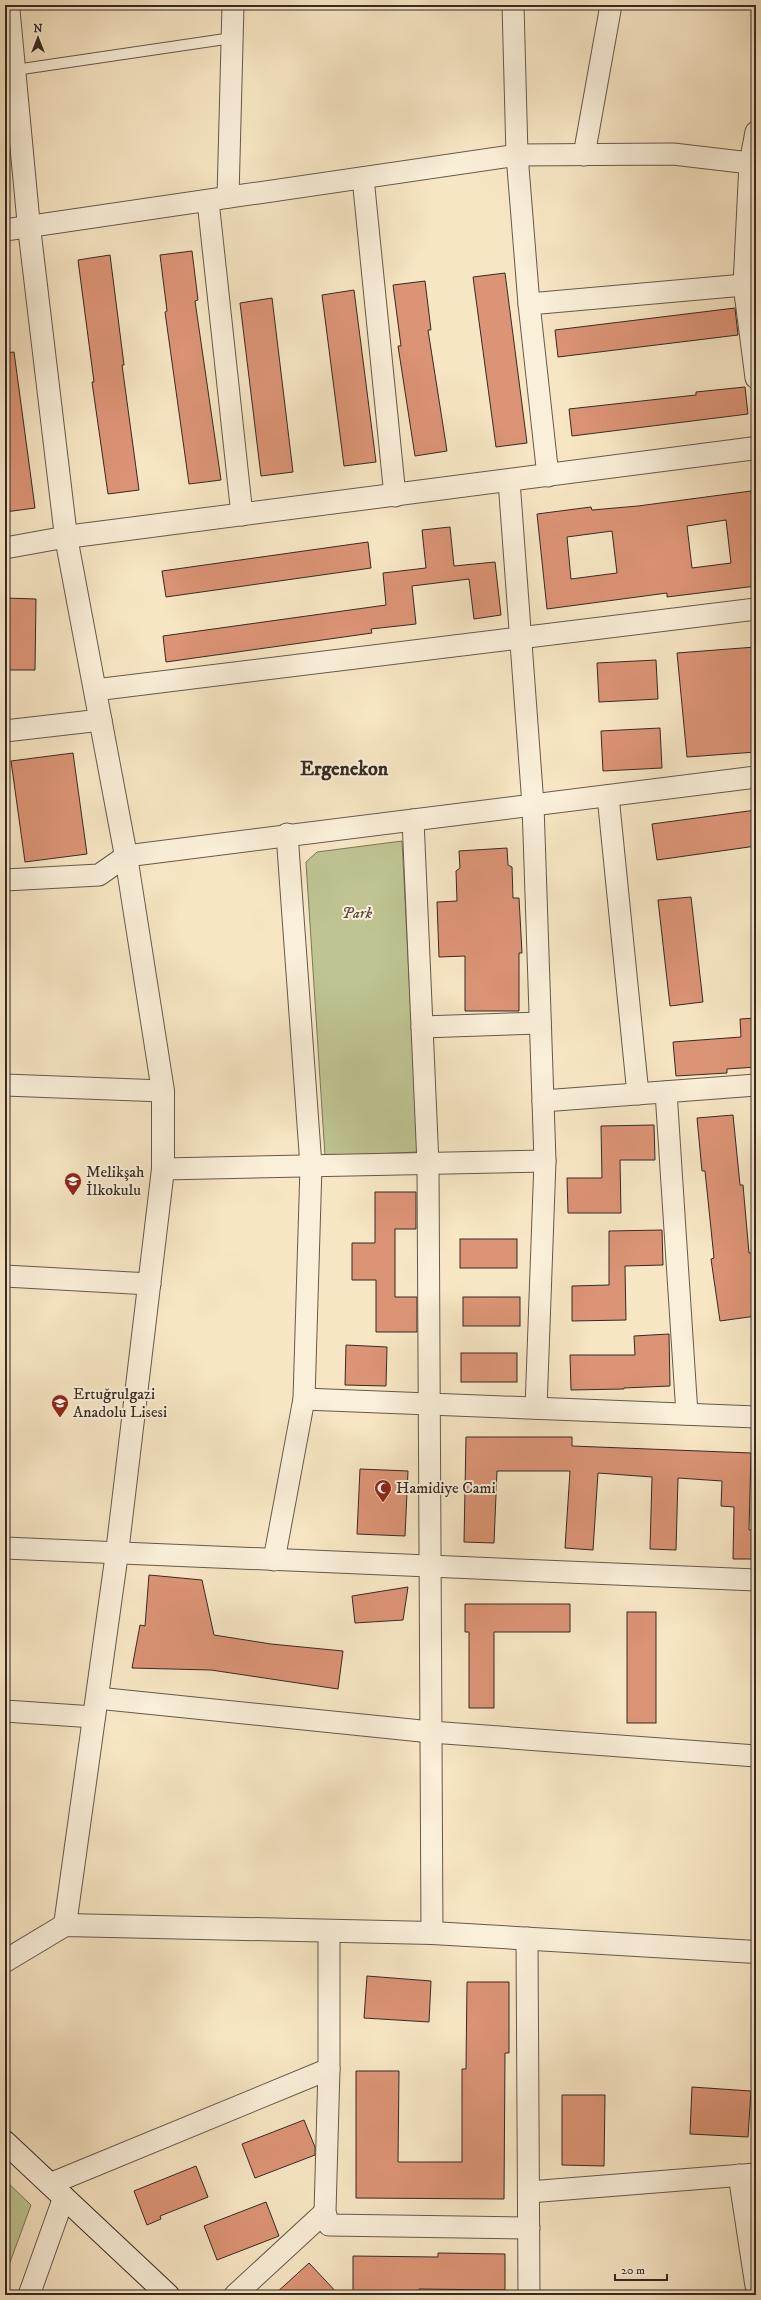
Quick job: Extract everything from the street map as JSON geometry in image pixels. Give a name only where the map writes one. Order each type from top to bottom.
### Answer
[{"type":"street","points":[[8,5],[14,70],[11,104],[29,228],[66,537],[126,856],[163,1091],[163,1169],[150,1284],[117,1553],[65,1925]]},
{"type":"street","points":[[228,197],[233,5]]},
{"type":"street","points":[[513,5],[517,155],[529,304],[548,476]]},
{"type":"street","points":[[584,155],[611,5]]},
{"type":"street","points":[[756,132],[750,163],[744,285],[756,378]]},
{"type":"street","points":[[5,230],[29,228],[228,197],[517,155],[673,154],[750,163]]},
{"type":"street","points":[[363,178],[396,496]]},
{"type":"street","points":[[208,201],[242,515]]},
{"type":"street","points":[[529,304],[744,285]]},
{"type":"street","points":[[5,548],[66,537],[396,496],[756,448]]},
{"type":"street","points":[[509,481],[533,805],[545,1161],[536,1408]]},
{"type":"street","points":[[95,690],[756,609]]},
{"type":"street","points":[[5,731],[101,720]]},
{"type":"street","points":[[5,880],[99,875],[126,856],[287,834],[413,820],[756,777]]},
{"type":"street","points":[[608,796],[638,1094]]},
{"type":"street","points":[[413,820],[428,1164],[432,1933]]},
{"type":"street","points":[[274,1560],[304,1399],[311,1166],[287,834]]},
{"type":"street","points":[[422,1027],[540,1022]]},
{"type":"street","points":[[5,1085],[163,1091]]},
{"type":"street","points":[[543,1101],[756,1085]]},
{"type":"street","points":[[666,1092],[687,1414]]},
{"type":"street","points":[[163,1169],[545,1161]]},
{"type":"street","points":[[5,1276],[150,1284]]},
{"type":"street","points":[[304,1399],[756,1417]]},
{"type":"street","points":[[5,1548],[430,1568],[756,1580]]},
{"type":"street","points":[[5,1711],[95,1707],[756,1756]]},
{"type":"street","points":[[5,1962],[65,1925],[432,1933],[756,1952]]},
{"type":"street","points":[[329,1931],[329,2069],[325,2212],[329,2225],[529,2228]]},
{"type":"street","points":[[527,1938],[529,2295]]},
{"type":"street","points":[[57,2190],[329,2069]]},
{"type":"street","points":[[5,2142],[168,2295]]},
{"type":"street","points":[[529,2192],[748,2175],[756,2286]]},
{"type":"street","points":[[29,2295],[57,2190]]},
{"type":"street","points":[[235,2295],[325,2212]]},
{"type":"lane","points":[[14,70],[232,38]]},
{"type":"green space","name":"Park","points":[[402,841],[418,1152],[325,1156],[306,862],[317,852]]},
{"type":"green space","points":[[5,2180],[31,2205],[5,2276]]},
{"type":"building","points":[[192,251],[198,300],[195,301],[221,480],[189,484],[165,312],[167,311],[160,255]]},
{"type":"building","points":[[110,255],[124,365],[122,365],[139,490],[108,494],[92,382],[94,382],[78,260]]},
{"type":"building","points":[[505,273],[527,443],[496,447],[473,277]]},
{"type":"building","points":[[425,281],[431,330],[428,330],[447,451],[415,456],[398,346],[401,346],[393,285]]},
{"type":"building","points":[[354,290],[376,462],[344,466],[322,295]]},
{"type":"building","points":[[272,298],[293,472],[261,476],[240,303]]},
{"type":"building","points":[[735,308],[738,335],[558,357],[555,330]]},
{"type":"building","points":[[14,352],[35,508],[5,512],[5,353]]},
{"type":"building","points":[[745,387],[748,414],[572,436],[569,409],[696,395],[696,392]]},
{"type":"building","points":[[751,491],[756,539],[756,586],[667,597],[667,593],[547,609],[537,514],[591,507],[592,510],[638,506]],"holes":[[[726,520],[731,563],[692,568],[687,526]],[[612,531],[617,573],[571,579],[567,537]]]},
{"type":"building","points":[[450,527],[454,566],[495,562],[501,615],[474,619],[469,579],[412,586],[416,624],[371,629],[372,633],[166,662],[163,636],[386,605],[383,573],[426,568],[422,530]]},
{"type":"building","points":[[368,542],[371,568],[166,597],[162,571]]},
{"type":"building","points":[[5,598],[36,599],[35,670],[5,670]]},
{"type":"building","points":[[755,647],[756,752],[687,757],[677,653]]},
{"type":"building","points":[[656,660],[658,699],[599,702],[597,663]]},
{"type":"building","points":[[660,728],[662,768],[603,771],[601,731]]},
{"type":"building","points":[[73,753],[87,854],[25,862],[11,761]]},
{"type":"building","points":[[756,810],[756,846],[657,860],[652,824]]},
{"type":"building","points":[[507,848],[508,865],[512,867],[513,898],[519,898],[522,953],[519,953],[519,1011],[465,1011],[465,956],[439,957],[437,902],[457,901],[456,871],[460,868],[459,851]]},
{"type":"building","points":[[691,897],[703,1002],[670,1006],[658,900]]},
{"type":"building","points":[[756,1018],[756,1067],[727,1069],[727,1073],[676,1076],[673,1042],[741,1037],[740,1019]]},
{"type":"building","points":[[733,1115],[740,1185],[743,1185],[749,1253],[752,1253],[756,1282],[756,1316],[720,1321],[711,1259],[714,1258],[705,1171],[702,1171],[697,1118]]},
{"type":"building","points":[[654,1125],[655,1160],[620,1160],[621,1213],[568,1213],[567,1178],[602,1178],[601,1126]]},
{"type":"building","points":[[375,1192],[416,1192],[416,1229],[395,1229],[395,1297],[417,1297],[417,1332],[376,1332],[376,1280],[352,1280],[352,1243],[375,1243]]},
{"type":"building","points":[[662,1230],[663,1265],[625,1266],[626,1320],[572,1321],[572,1286],[609,1285],[609,1231]]},
{"type":"building","points":[[460,1239],[517,1239],[517,1268],[460,1268]]},
{"type":"building","points":[[463,1297],[520,1297],[520,1326],[463,1326]]},
{"type":"building","points":[[669,1334],[670,1386],[571,1390],[570,1355],[635,1355],[634,1336]]},
{"type":"building","points":[[346,1345],[387,1347],[386,1386],[345,1385]]},
{"type":"building","points":[[461,1353],[517,1353],[517,1382],[461,1382]]},
{"type":"building","points":[[466,1437],[572,1437],[572,1446],[751,1453],[749,1530],[756,1530],[756,1559],[733,1559],[734,1507],[721,1506],[722,1481],[678,1478],[676,1550],[650,1549],[652,1477],[598,1473],[593,1550],[565,1548],[570,1471],[497,1471],[494,1543],[464,1542]]},
{"type":"building","name":"Hamidiye Cami","points":[[360,1469],[408,1471],[405,1536],[357,1534]]},
{"type":"building","points":[[149,1575],[202,1580],[214,1635],[271,1644],[343,1651],[338,1689],[211,1670],[132,1668],[140,1625],[145,1626]]},
{"type":"building","points":[[408,1587],[403,1620],[355,1623],[352,1596]]},
{"type":"building","points":[[465,1604],[570,1604],[570,1632],[494,1632],[494,1708],[469,1708],[469,1632],[465,1632]]},
{"type":"building","points":[[627,1612],[656,1612],[656,1723],[627,1723]]},
{"type":"building","points":[[367,1976],[431,1981],[429,2022],[364,2018]]},
{"type":"building","points":[[467,1982],[509,1982],[509,2053],[505,2053],[504,2199],[356,2198],[356,2071],[399,2071],[398,2162],[462,2162],[462,2069],[466,2069]]},
{"type":"building","points":[[692,2087],[751,2091],[748,2137],[690,2134]]},
{"type":"building","points":[[562,2095],[605,2095],[604,2166],[562,2165]]},
{"type":"building","points":[[304,2120],[315,2147],[315,2155],[255,2178],[242,2144]]},
{"type":"building","points":[[196,2166],[208,2197],[160,2216],[161,2219],[147,2225],[134,2191]]},
{"type":"building","points":[[266,2202],[279,2236],[217,2260],[204,2226]]},
{"type":"building","points":[[438,2253],[505,2254],[505,2290],[419,2289],[419,2293],[353,2292],[353,2256],[438,2257]]},
{"type":"building","points":[[309,2263],[339,2295],[274,2295]]},
{"type":"place","name":"Melikşah İlkokulu","points":[[73,1196]]},
{"type":"place","name":"Ertuğrulgazi Anadolu Lisesi","points":[[60,1418]]},
{"type":"place","name":"Hamidiye Cami","points":[[383,1503]]},
{"type":"district","name":"Ergenekon","points":[[344,769]]}]
